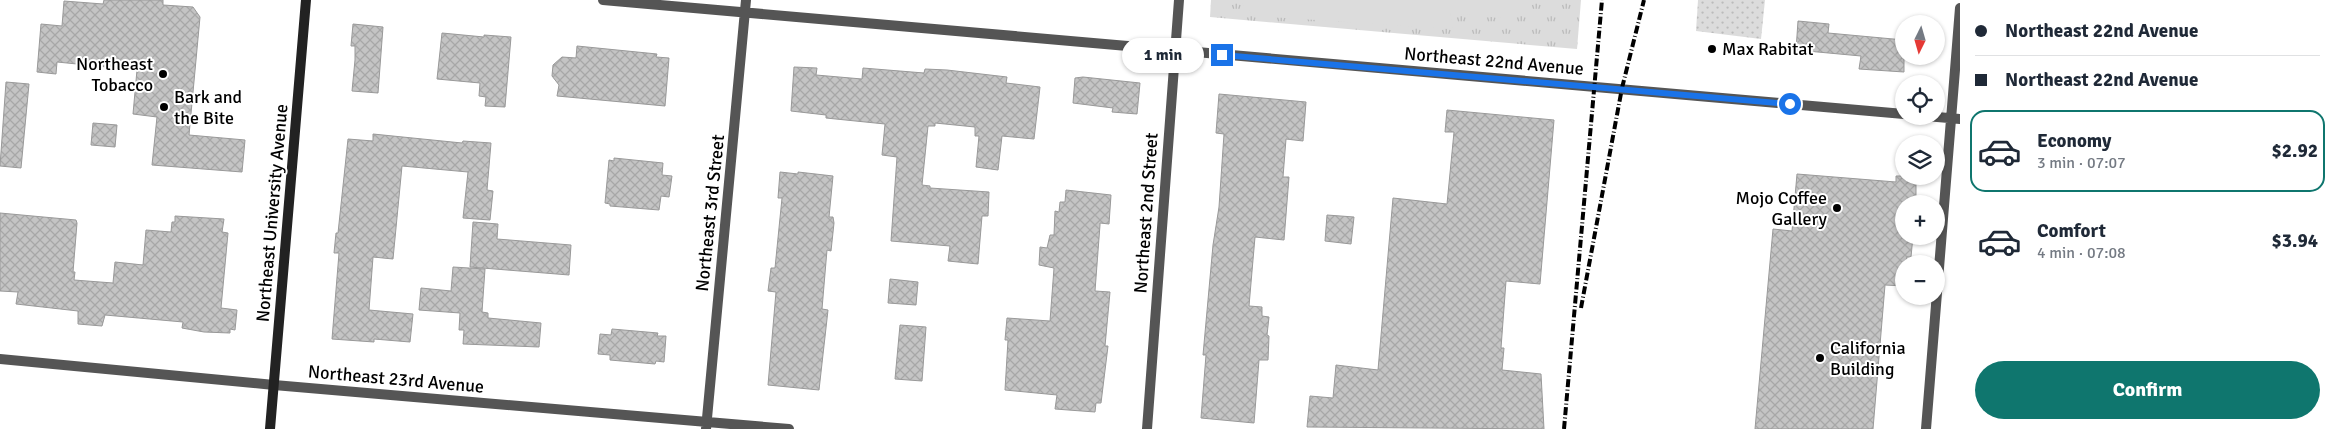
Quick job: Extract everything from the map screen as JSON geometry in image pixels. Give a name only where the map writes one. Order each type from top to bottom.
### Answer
[{"type":"main road","name":"Northeast University Avenue","points":[[270,429],[306,0]]},
{"type":"street","name":"Northeast 22nd Avenue","points":[[603,0],[1895,113]]},
{"type":"street","name":"Northeast 3rd Street","points":[[706,426],[746,0]]},
{"type":"street","name":"Northeast 2nd Street","points":[[1147,429],[1179,0]]},
{"type":"street","points":[[1926,429],[1955,119],[1960,8]]},
{"type":"street","name":"Northeast 23rd Avenue","points":[[0,359],[706,426],[789,429]]},
{"type":"green space","points":[[1211,0],[1581,0],[1577,49],[1210,17]]},
{"type":"green space","points":[[1238,0],[1514,0],[1512,19],[1450,13],[1453,29],[1255,16]]},
{"type":"green space","points":[[1698,0],[1765,0],[1761,39],[1696,31]]},
{"type":"building","points":[[104,0],[163,0],[163,5],[193,7],[200,17],[189,135],[245,140],[242,172],[152,165],[157,117],[133,114],[137,70],[57,62],[56,74],[37,72],[41,24],[62,26],[64,1],[103,4]]},
{"type":"building","points":[[1798,21],[1829,24],[1828,33],[1895,39],[1895,65],[1904,65],[1904,72],[1859,69],[1861,56],[1796,50]]},
{"type":"building","points":[[353,24],[383,27],[378,93],[352,91],[355,60],[355,46],[351,46]]},
{"type":"building","points":[[442,33],[484,37],[484,35],[511,37],[505,107],[485,106],[486,97],[479,96],[480,83],[437,79]]},
{"type":"building","points":[[577,46],[657,54],[656,57],[669,58],[665,106],[557,96],[559,85],[552,76],[553,65],[562,57],[576,58]]},
{"type":"building","points":[[794,67],[817,68],[816,75],[862,79],[863,68],[924,73],[925,69],[947,70],[1007,77],[1006,83],[1040,87],[1034,139],[1002,136],[998,170],[976,167],[979,136],[975,136],[975,127],[935,123],[935,126],[928,126],[922,185],[930,186],[930,188],[989,192],[988,216],[982,216],[978,264],[948,261],[950,246],[891,241],[897,157],[882,155],[885,124],[826,118],[826,115],[791,111]]},
{"type":"building","points":[[1083,77],[1140,83],[1137,114],[1112,112],[1113,108],[1073,103],[1075,78]]},
{"type":"building","points":[[6,82],[29,84],[21,168],[0,166]]},
{"type":"building","points":[[1219,94],[1306,102],[1303,141],[1286,139],[1283,177],[1289,177],[1284,240],[1255,237],[1249,306],[1262,307],[1262,316],[1269,317],[1267,335],[1269,336],[1268,360],[1259,360],[1254,423],[1201,418],[1206,355],[1203,355],[1213,245],[1219,207],[1224,134],[1216,133]]},
{"type":"building","points":[[1447,110],[1554,120],[1540,284],[1506,281],[1501,348],[1504,348],[1502,370],[1541,374],[1544,429],[1307,427],[1310,396],[1333,398],[1336,365],[1378,370],[1393,198],[1447,204],[1454,132],[1445,132]]},
{"type":"building","points":[[93,123],[117,125],[115,147],[91,145]]},
{"type":"building","points":[[373,134],[462,143],[463,141],[491,143],[487,190],[493,191],[490,220],[463,218],[468,172],[402,166],[393,259],[373,257],[369,310],[413,314],[410,342],[374,339],[374,342],[332,339],[339,253],[334,253],[336,233],[338,233],[348,139],[373,141]]},
{"type":"building","points":[[614,158],[663,163],[662,175],[672,176],[669,197],[661,196],[659,210],[610,206],[610,204],[605,203],[609,160],[614,161]]},
{"type":"building","points":[[780,172],[833,176],[829,217],[833,217],[834,223],[831,251],[827,250],[822,309],[828,310],[819,390],[768,385],[776,292],[768,291],[771,268],[775,268],[782,198],[778,198]]},
{"type":"building","name":"California Building","points":[[1797,174],[1895,182],[1895,185],[1916,185],[1916,195],[1895,195],[1895,245],[1912,245],[1911,255],[1895,255],[1895,286],[1885,285],[1873,429],[1755,429],[1773,229],[1792,231]]},
{"type":"building","points":[[1066,190],[1111,195],[1109,224],[1100,223],[1095,291],[1110,292],[1105,346],[1108,346],[1101,403],[1096,403],[1095,412],[1055,409],[1057,395],[1005,390],[1008,340],[1005,340],[1007,318],[1050,321],[1054,268],[1039,265],[1040,247],[1047,248],[1050,235],[1054,235],[1055,211],[1059,212],[1060,202],[1065,202]]},
{"type":"building","points":[[0,213],[76,220],[74,280],[113,283],[115,262],[143,265],[146,230],[171,232],[175,216],[224,219],[222,232],[228,233],[221,308],[237,310],[235,330],[230,329],[230,333],[204,332],[182,328],[183,322],[105,315],[102,326],[78,324],[78,311],[16,304],[18,292],[0,291]]},
{"type":"building","points":[[1327,215],[1354,217],[1351,244],[1325,241]]},
{"type":"building","points":[[473,222],[498,224],[497,239],[571,245],[569,275],[470,267]]},
{"type":"building","points":[[453,267],[485,269],[482,312],[488,313],[488,318],[541,323],[539,347],[463,344],[464,330],[459,330],[460,313],[419,310],[421,288],[451,291]]},
{"type":"building","points":[[890,279],[918,282],[916,305],[888,303]]},
{"type":"building","points":[[900,325],[926,327],[922,381],[895,379]]},
{"type":"building","points":[[612,329],[658,333],[657,336],[666,336],[664,362],[656,361],[655,364],[610,360],[610,355],[598,354],[600,334],[611,335]]},
{"type":"railway","points":[[1564,429],[1602,0]]},
{"type":"railway","points":[[1581,308],[1622,88],[1644,0]]},
{"type":"place","name":"Max Rabitat","points":[[1712,49]]},
{"type":"place","name":"Northeast Tobacco","points":[[163,74]]},
{"type":"place","name":"Bark and the Bite","points":[[164,107]]},
{"type":"place","name":"Mojo Coffee Gallery","points":[[1837,208]]},
{"type":"place","name":"California Building","points":[[1820,358]]},
{"type":"route","points":[[1222,55],[1622,88],[1790,104]]}]
